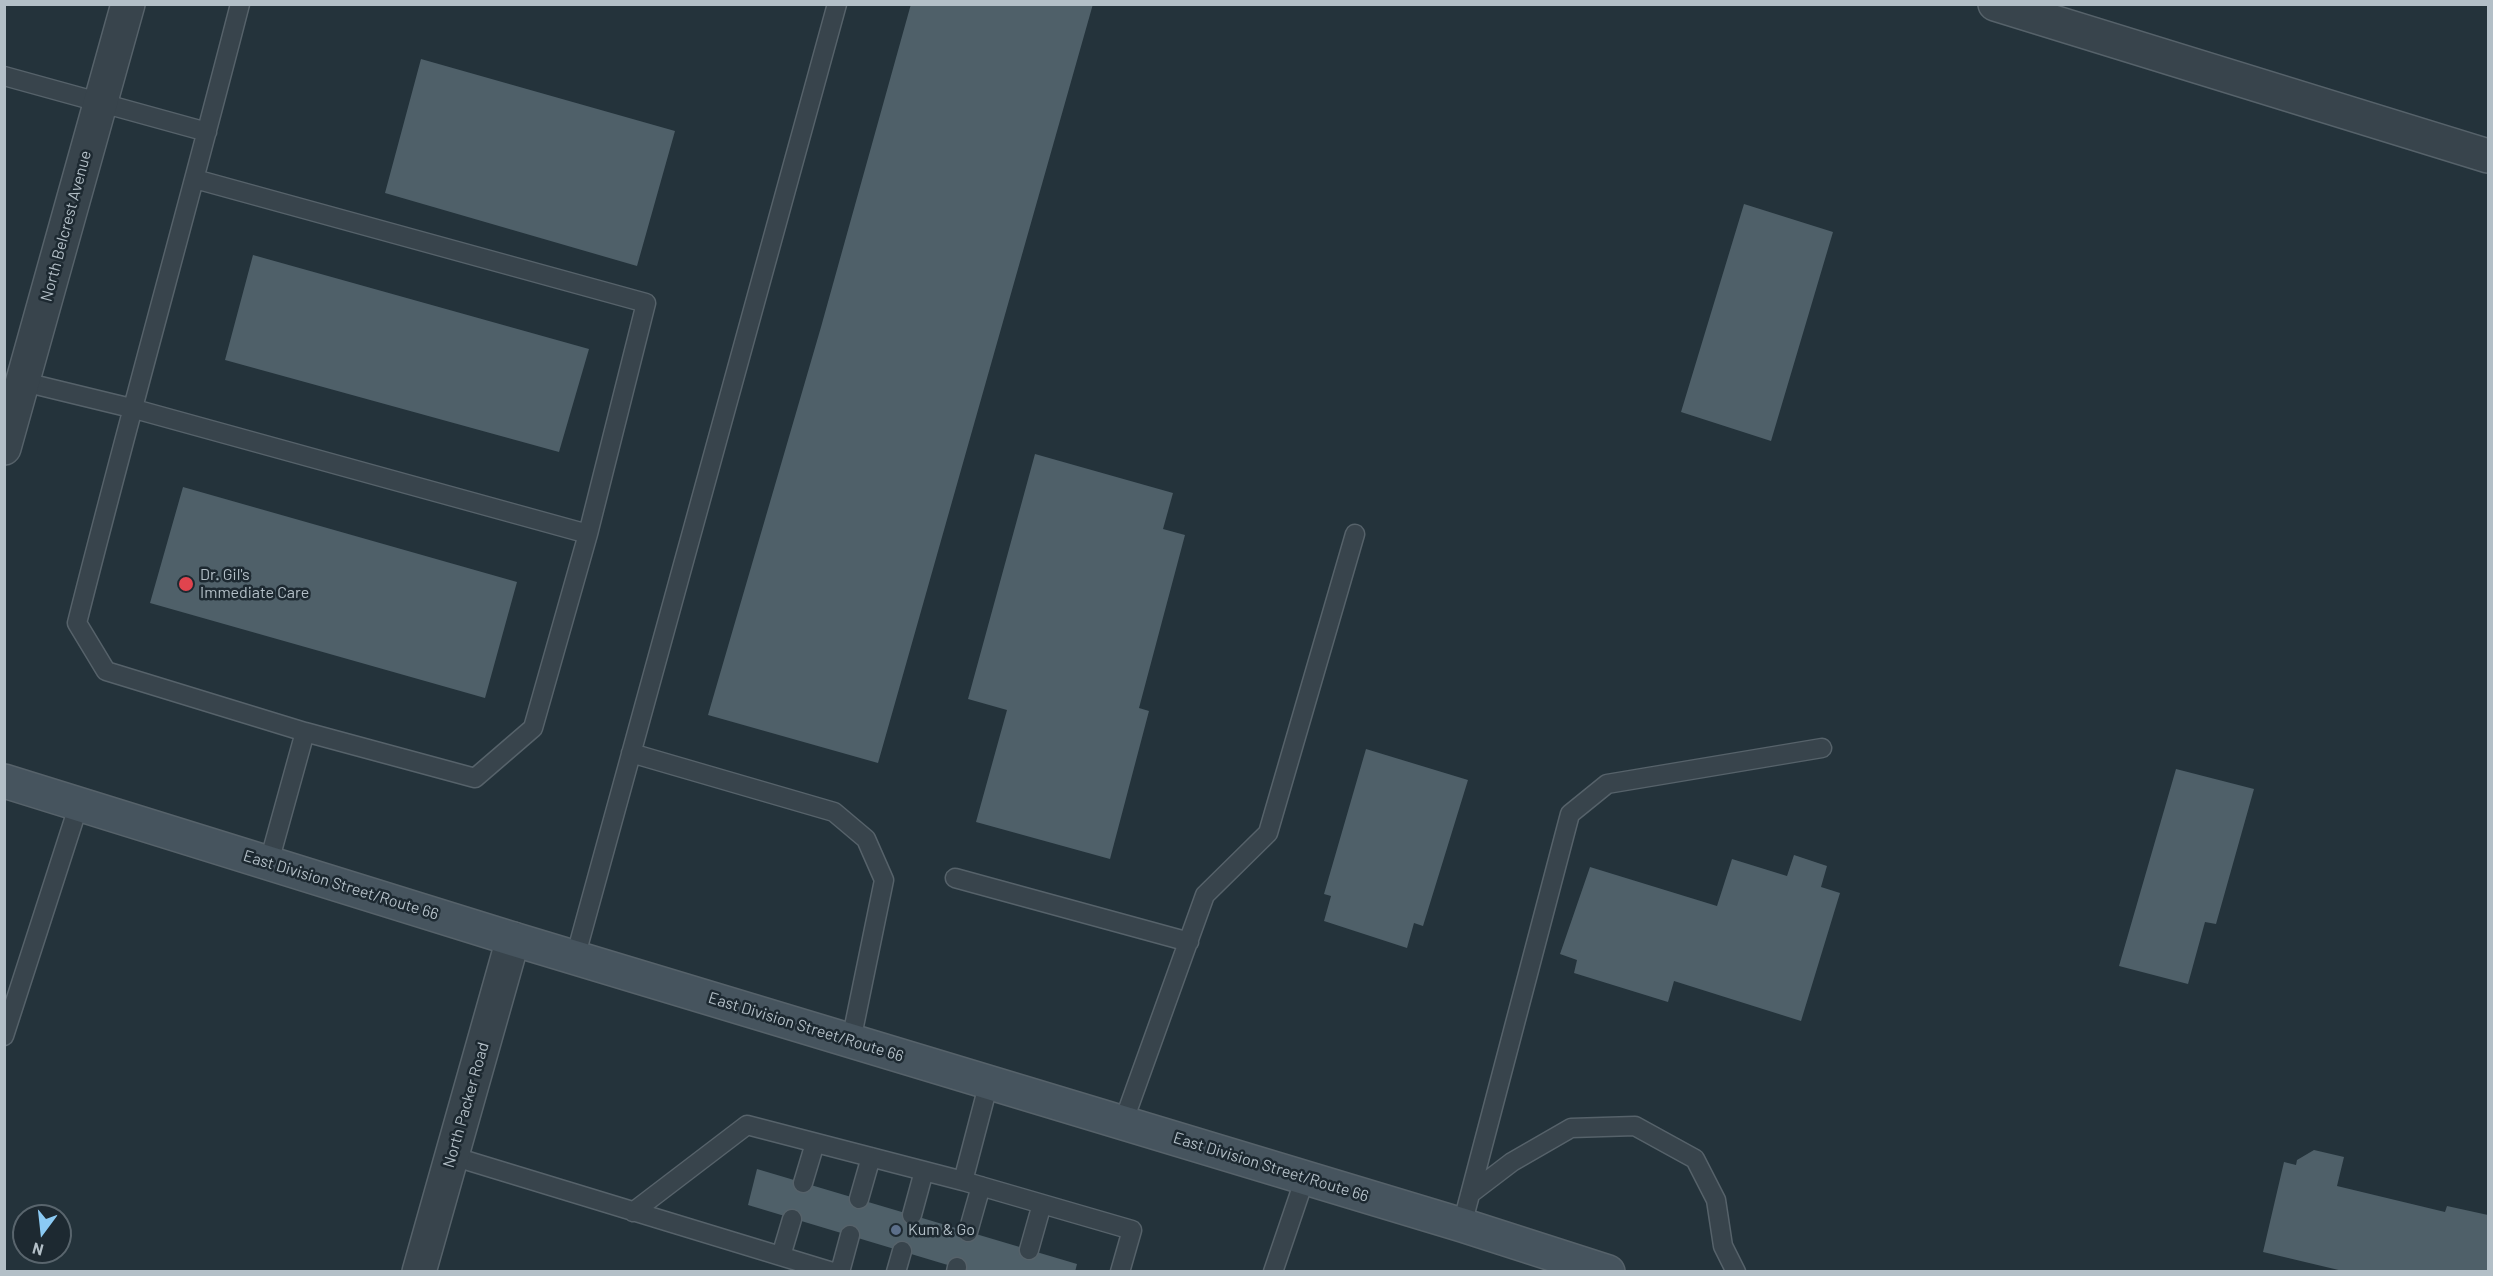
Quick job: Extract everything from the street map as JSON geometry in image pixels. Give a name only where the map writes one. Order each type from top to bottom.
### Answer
[{"type":"main road","name":"East Division Street/Route 66","points":[[4,781],[513,939],[1305,1178],[1466,1209],[1608,1272]]},
{"type":"street","name":"North Belcrest Avenue","points":[[4,448],[128,4]]},
{"type":"street","points":[[1995,4],[2488,156]]},
{"type":"street","name":"North Packer Road","points":[[419,1272],[513,939]]},
{"type":"lane","points":[[195,179],[646,303],[588,534],[533,728],[475,778],[305,732],[106,671],[77,623],[240,4]]},
{"type":"lane","points":[[576,958],[837,4]]},
{"type":"lane","points":[[4,76],[207,132]]},
{"type":"lane","points":[[24,382],[132,408],[588,534]]},
{"type":"lane","points":[[1123,1123],[1205,895],[1268,833],[1355,534]]},
{"type":"lane","points":[[269,862],[305,732]]},
{"type":"lane","points":[[1466,1209],[1570,814],[1607,784],[1822,748]]},
{"type":"lane","points":[[631,753],[834,812],[866,839],[884,880],[850,1041]]},
{"type":"lane","points":[[4,1035],[79,804]]},
{"type":"lane","points":[[955,878],[1189,942]]},
{"type":"lane","points":[[963,1181],[989,1082]]},
{"type":"lane","points":[[633,1212],[747,1125],[963,1181],[1132,1230],[1120,1272]]},
{"type":"lane","points":[[1466,1209],[1512,1162],[1570,1128],[1635,1126],[1695,1159],[1716,1200],[1723,1246],[1736,1272]]},
{"type":"lane","points":[[803,1183],[815,1143]]},
{"type":"lane","points":[[452,1156],[833,1272]]},
{"type":"lane","points":[[860,1199],[871,1157]]},
{"type":"lane","points":[[912,1215],[924,1171]]},
{"type":"lane","points":[[1273,1272],[1305,1178]]},
{"type":"lane","points":[[968,1232],[981,1186]]},
{"type":"lane","points":[[1029,1250],[1042,1204]]},
{"type":"lane","points":[[781,1256],[792,1219]]},
{"type":"lane","points":[[840,1272],[850,1235]]},
{"type":"lane","points":[[896,1272],[902,1251]]},
{"type":"building","points":[[911,4],[1093,4],[878,763],[708,715],[821,327]]},
{"type":"building","points":[[421,59],[675,131],[637,266],[385,193]]},
{"type":"building","points":[[1744,204],[1833,232],[1771,441],[1681,412]]},
{"type":"building","points":[[253,255],[589,349],[559,452],[225,360]]},
{"type":"building","points":[[1035,454],[1173,493],[1163,529],[1185,535],[1139,708],[1149,711],[1110,859],[976,822],[1007,710],[968,699]]},
{"type":"building","points":[[183,487],[517,582],[485,698],[150,603]]},
{"type":"building","points":[[1366,749],[1468,780],[1423,926],[1414,923],[1407,948],[1324,921],[1331,896],[1324,894]]},
{"type":"building","points":[[2176,769],[2254,789],[2216,924],[2205,922],[2188,984],[2119,966]]},
{"type":"building","points":[[1794,855],[1827,866],[1821,887],[1840,893],[1801,1021],[1674,981],[1668,1002],[1574,973],[1577,960],[1560,954],[1590,867],[1717,906],[1732,859],[1787,876]]},
{"type":"building","points":[[2314,1150],[2344,1157],[2337,1186],[2445,1212],[2447,1206],[2488,1215],[2488,1272],[2347,1272],[2263,1252],[2284,1162],[2296,1165],[2297,1160]]},
{"type":"building","points":[[757,1169],[1077,1264],[1075,1272],[971,1272],[748,1205]]},
{"type":"place","name":"Dr. Gil's Immediate Care","points":[[186,584]]},
{"type":"place","name":"Kum & Go","points":[[896,1230]]}]
